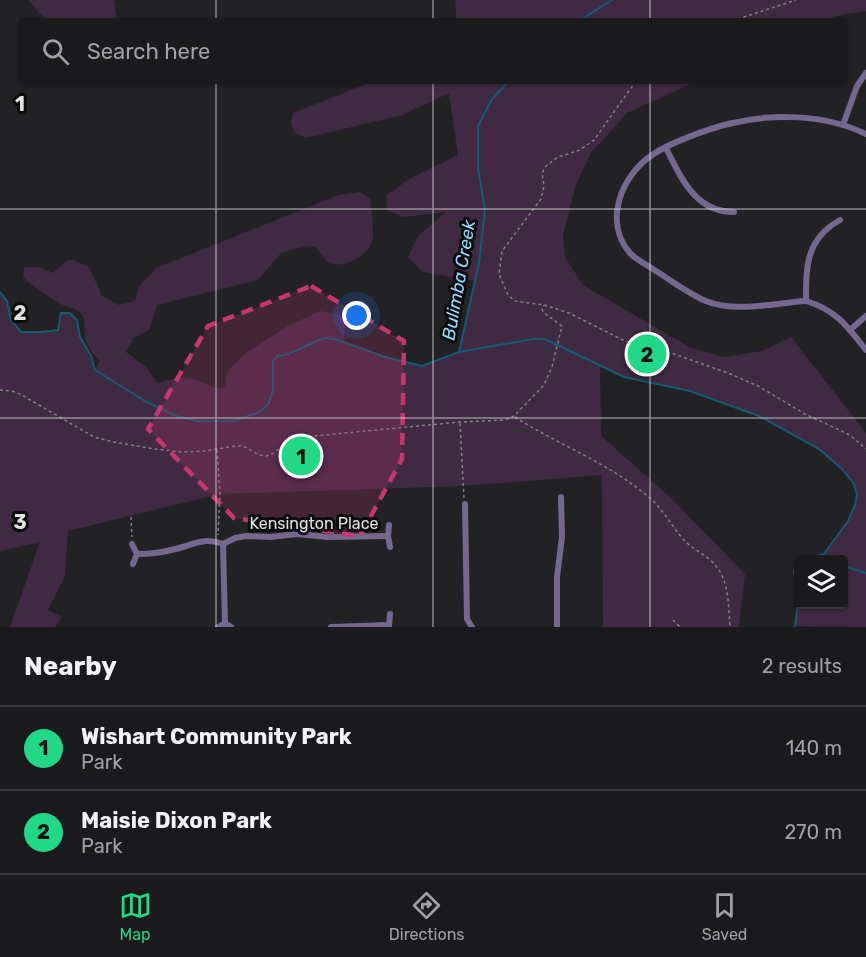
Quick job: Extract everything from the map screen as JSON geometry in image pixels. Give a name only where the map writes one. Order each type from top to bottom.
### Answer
[{"type":"street","points":[[843,125],[857,86],[866,73]]},
{"type":"street","points":[[866,134],[843,125],[797,118],[752,119],[705,130],[652,154],[638,168],[626,184],[617,205],[616,221],[621,239],[631,255],[697,297],[716,304],[737,307],[806,301],[830,310],[866,350]]},
{"type":"street","points":[[666,148],[691,193],[709,207],[724,212],[734,212]]},
{"type":"street","points":[[806,301],[806,270],[811,250],[824,231],[840,220]]},
{"type":"street","points":[[850,330],[866,316]]},
{"type":"street","points":[[557,627],[557,561],[562,537],[561,497]]},
{"type":"street","points":[[465,504],[467,619],[472,627]]},
{"type":"street","name":"Kensington Place","points":[[389,525],[390,547]]},
{"type":"street","name":"Kensington Place","points":[[137,554],[173,550],[202,541],[213,540],[220,543],[246,536],[270,537],[297,534],[328,537],[388,536]]},
{"type":"street","points":[[218,627],[228,625],[220,543]]},
{"type":"street","points":[[132,544],[137,554],[133,564]]},
{"type":"street","points":[[332,627],[389,626],[390,614]]},
{"type":"path","points":[[741,18],[796,0]]},
{"type":"path","points":[[634,84],[594,140],[580,150],[558,157],[546,166],[542,173],[544,186],[541,198],[502,251],[499,274],[508,295],[515,301],[544,305],[569,314],[625,341],[700,363],[758,386],[805,414],[850,435],[866,449]]},
{"type":"path","points":[[0,390],[20,394],[101,440],[182,452],[243,446],[259,455],[266,456],[303,437],[505,420],[514,416],[544,385],[556,353],[562,330],[558,322],[542,310],[544,305]]},
{"type":"path","points":[[514,416],[593,458],[627,481],[661,509],[684,540],[706,556],[720,572],[727,589],[730,627]]},
{"type":"path","points":[[460,422],[462,486],[465,504]]},
{"type":"path","points":[[217,450],[220,543]]},
{"type":"path","points":[[131,517],[132,544]]},
{"type":"path","points":[[673,620],[680,627]]},
{"type":"highlighted area","points":[[311,286],[404,341],[402,459],[360,536],[234,518],[148,429],[208,326]]},
{"type":"shaded area","points":[[28,0],[114,0],[117,18],[44,18]]},
{"type":"shaded area","points":[[455,0],[866,0],[866,11],[834,18],[457,18]]},
{"type":"shaded area","points":[[366,84],[690,84],[627,113],[591,153],[576,184],[563,235],[565,257],[583,285],[691,348],[724,357],[762,351],[791,337],[866,433],[866,627],[794,626],[797,609],[848,609],[848,555],[819,555],[824,554],[848,521],[855,505],[857,495],[854,484],[842,469],[819,449],[759,416],[690,391],[624,377],[600,364],[601,436],[670,497],[745,574],[739,627],[603,627],[602,475],[462,486],[220,494],[68,531],[65,576],[48,610],[62,617],[55,627],[10,627],[40,542],[0,551],[0,292],[7,301],[11,320],[21,331],[57,330],[61,313],[70,313],[77,320],[80,337],[95,369],[100,361],[87,344],[84,320],[80,313],[32,285],[23,277],[24,267],[38,267],[53,273],[67,260],[73,260],[89,267],[102,296],[119,305],[135,301],[139,287],[156,268],[339,195],[361,192],[370,199],[373,224],[371,244],[362,255],[349,263],[334,264],[326,261],[316,247],[304,246],[281,253],[258,280],[157,305],[149,330],[133,338],[126,352],[146,367],[158,383],[189,378],[216,388],[225,387],[227,372],[244,354],[288,326],[320,311],[340,315],[345,327],[344,342],[385,357],[421,366],[459,352],[475,281],[422,272],[408,257],[418,236],[446,212],[403,217],[387,210],[386,196],[409,179],[458,155],[449,93],[402,115],[306,138],[294,132],[291,123],[293,113]]},
{"type":"waterway","name":"Bulimba Creek","points":[[584,18],[612,0]]},
{"type":"waterway","name":"Bulimba Creek","points":[[459,352],[479,263],[485,210],[478,168],[478,126],[492,99],[506,84]]},
{"type":"waterway","name":"Bulimba Creek","points":[[0,292],[7,301],[11,320],[21,332],[58,330],[61,313],[70,313],[77,320],[80,337],[91,356],[95,370],[145,401],[176,416],[198,421],[233,421],[260,412],[269,403],[273,390],[273,361],[278,356],[286,355],[324,338],[335,339],[385,357],[422,366],[459,352],[545,339],[624,377],[690,391],[759,416],[819,449],[842,469],[854,484],[857,495],[848,521],[824,554],[820,555]]},
{"type":"waterway","points":[[848,567],[866,573]]},
{"type":"waterway","name":"Bulimba Creek","points":[[795,627],[797,609]]},
{"type":"place","name":"Maisie Dixon Park","points":[[647,354]]},
{"type":"place","name":"Wishart Community Park","points":[[301,456]]}]
